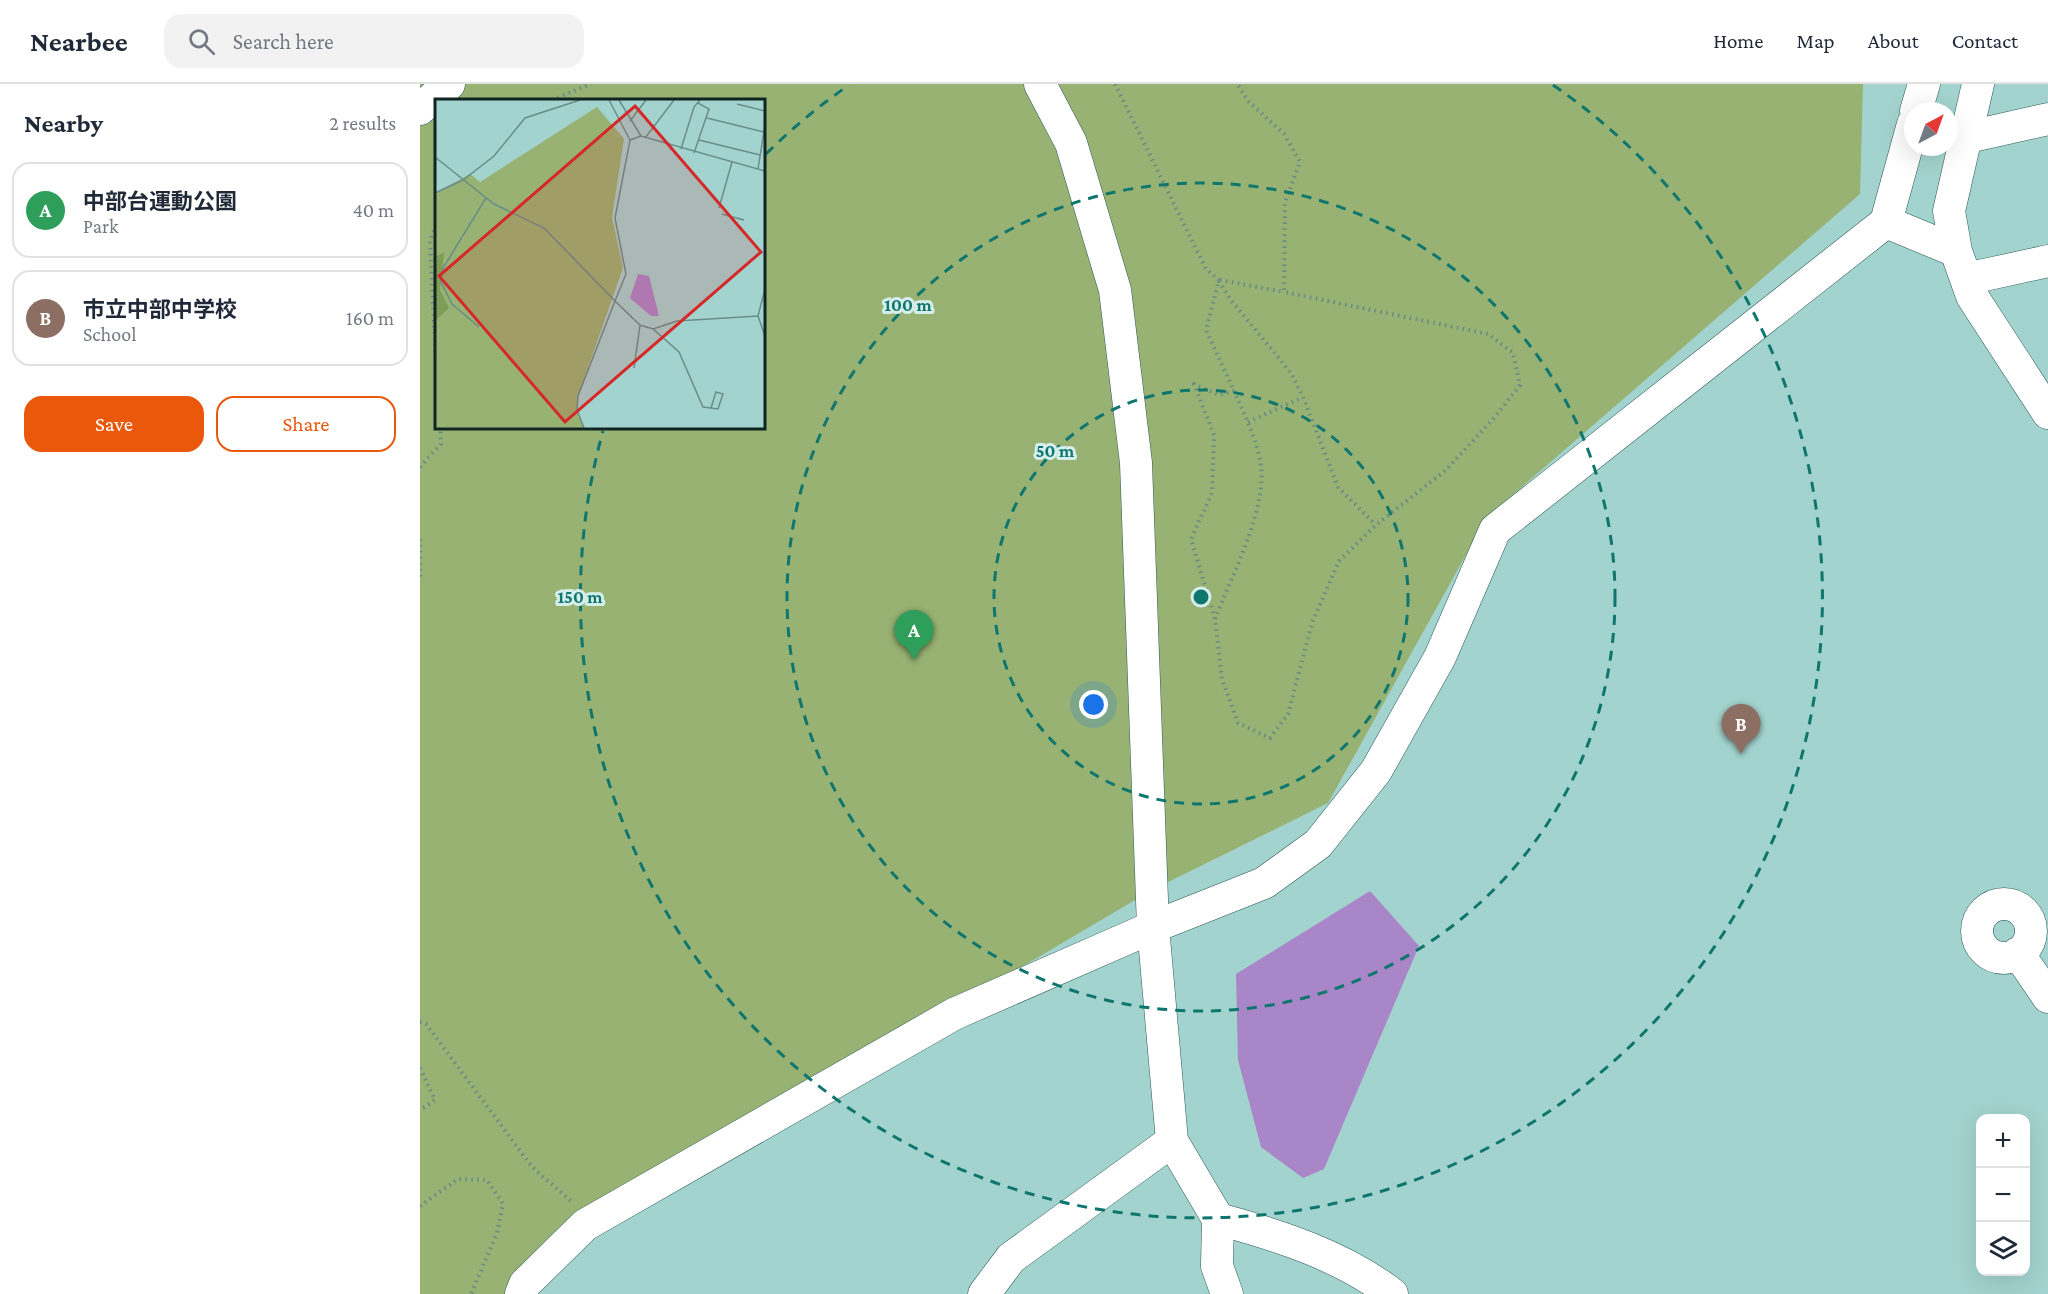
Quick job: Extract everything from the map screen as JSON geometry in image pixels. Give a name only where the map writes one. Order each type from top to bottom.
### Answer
[{"type":"street","points":[[420,109],[449,84]]},
{"type":"street","points":[[1040,84],[1071,143],[1115,290],[1136,463],[1153,927],[1172,1141],[1218,1219],[1217,1266],[1227,1294]]},
{"type":"street","points":[[1919,102],[1924,84]]},
{"type":"street","points":[[1978,84],[1949,211],[1961,265],[1972,296],[2048,413]]},
{"type":"street","points":[[1964,138],[2048,120]]},
{"type":"street","points":[[521,1294],[525,1284],[585,1225],[954,1014],[1153,927],[1264,883],[1317,844],[1376,771],[1440,657],[1495,530],[1886,222],[1904,156]]},
{"type":"street","points":[[1886,222],[1961,265],[2048,261]]},
{"type":"street","points":[[1996,904],[2037,907],[2030,925],[2030,936],[2026,946],[2018,953],[2008,957],[1997,957],[1987,952],[1980,943],[1977,925],[1987,910],[1996,904]]},
{"type":"street","points":[[2018,953],[2048,997]]},
{"type":"street","points":[[984,1294],[1011,1258],[1172,1141]]},
{"type":"street","points":[[1218,1219],[1263,1231],[1366,1274],[1392,1294]]},
{"type":"path","points":[[554,99],[591,84]]},
{"type":"path","points":[[1114,84],[1206,269],[1219,280],[1230,299],[1291,373],[1338,487],[1376,525]]},
{"type":"path","points":[[1237,84],[1249,102],[1284,134],[1300,162],[1285,202],[1284,292]]},
{"type":"path","points":[[435,228],[430,241],[435,342]]},
{"type":"path","points":[[1219,280],[1488,334],[1513,353],[1520,385],[1494,418],[1446,470],[1376,525],[1339,561],[1312,623],[1288,714],[1270,738],[1238,723],[1222,679],[1215,619],[1191,539],[1212,493],[1214,435],[1194,384],[1219,395],[1234,391]]},
{"type":"path","points":[[1215,619],[1261,499],[1261,462],[1248,422],[1206,330],[1219,280]]},
{"type":"path","points":[[1248,422],[1303,398]]},
{"type":"path","points":[[420,467],[441,444],[440,429]]},
{"type":"path","points":[[420,539],[420,577]]},
{"type":"path","points":[[420,1022],[426,1024],[532,1167],[574,1204],[585,1225]]},
{"type":"path","points":[[420,1068],[435,1100],[420,1110]]},
{"type":"path","points":[[420,1206],[458,1179],[487,1180],[503,1204],[498,1233],[471,1294]]},
{"type":"green space","points":[[420,84],[1863,84],[1860,194],[1487,517],[1328,803],[1152,890],[585,1225],[521,1294],[420,1294]]},
{"type":"shaded area","points":[[1370,891],[1419,946],[1324,1169],[1303,1178],[1261,1147],[1238,1060],[1236,974]]},
{"type":"place","name":"中部台運動公園","points":[[914,660]]},
{"type":"place","name":"市立中部中学校","points":[[1741,754]]}]
